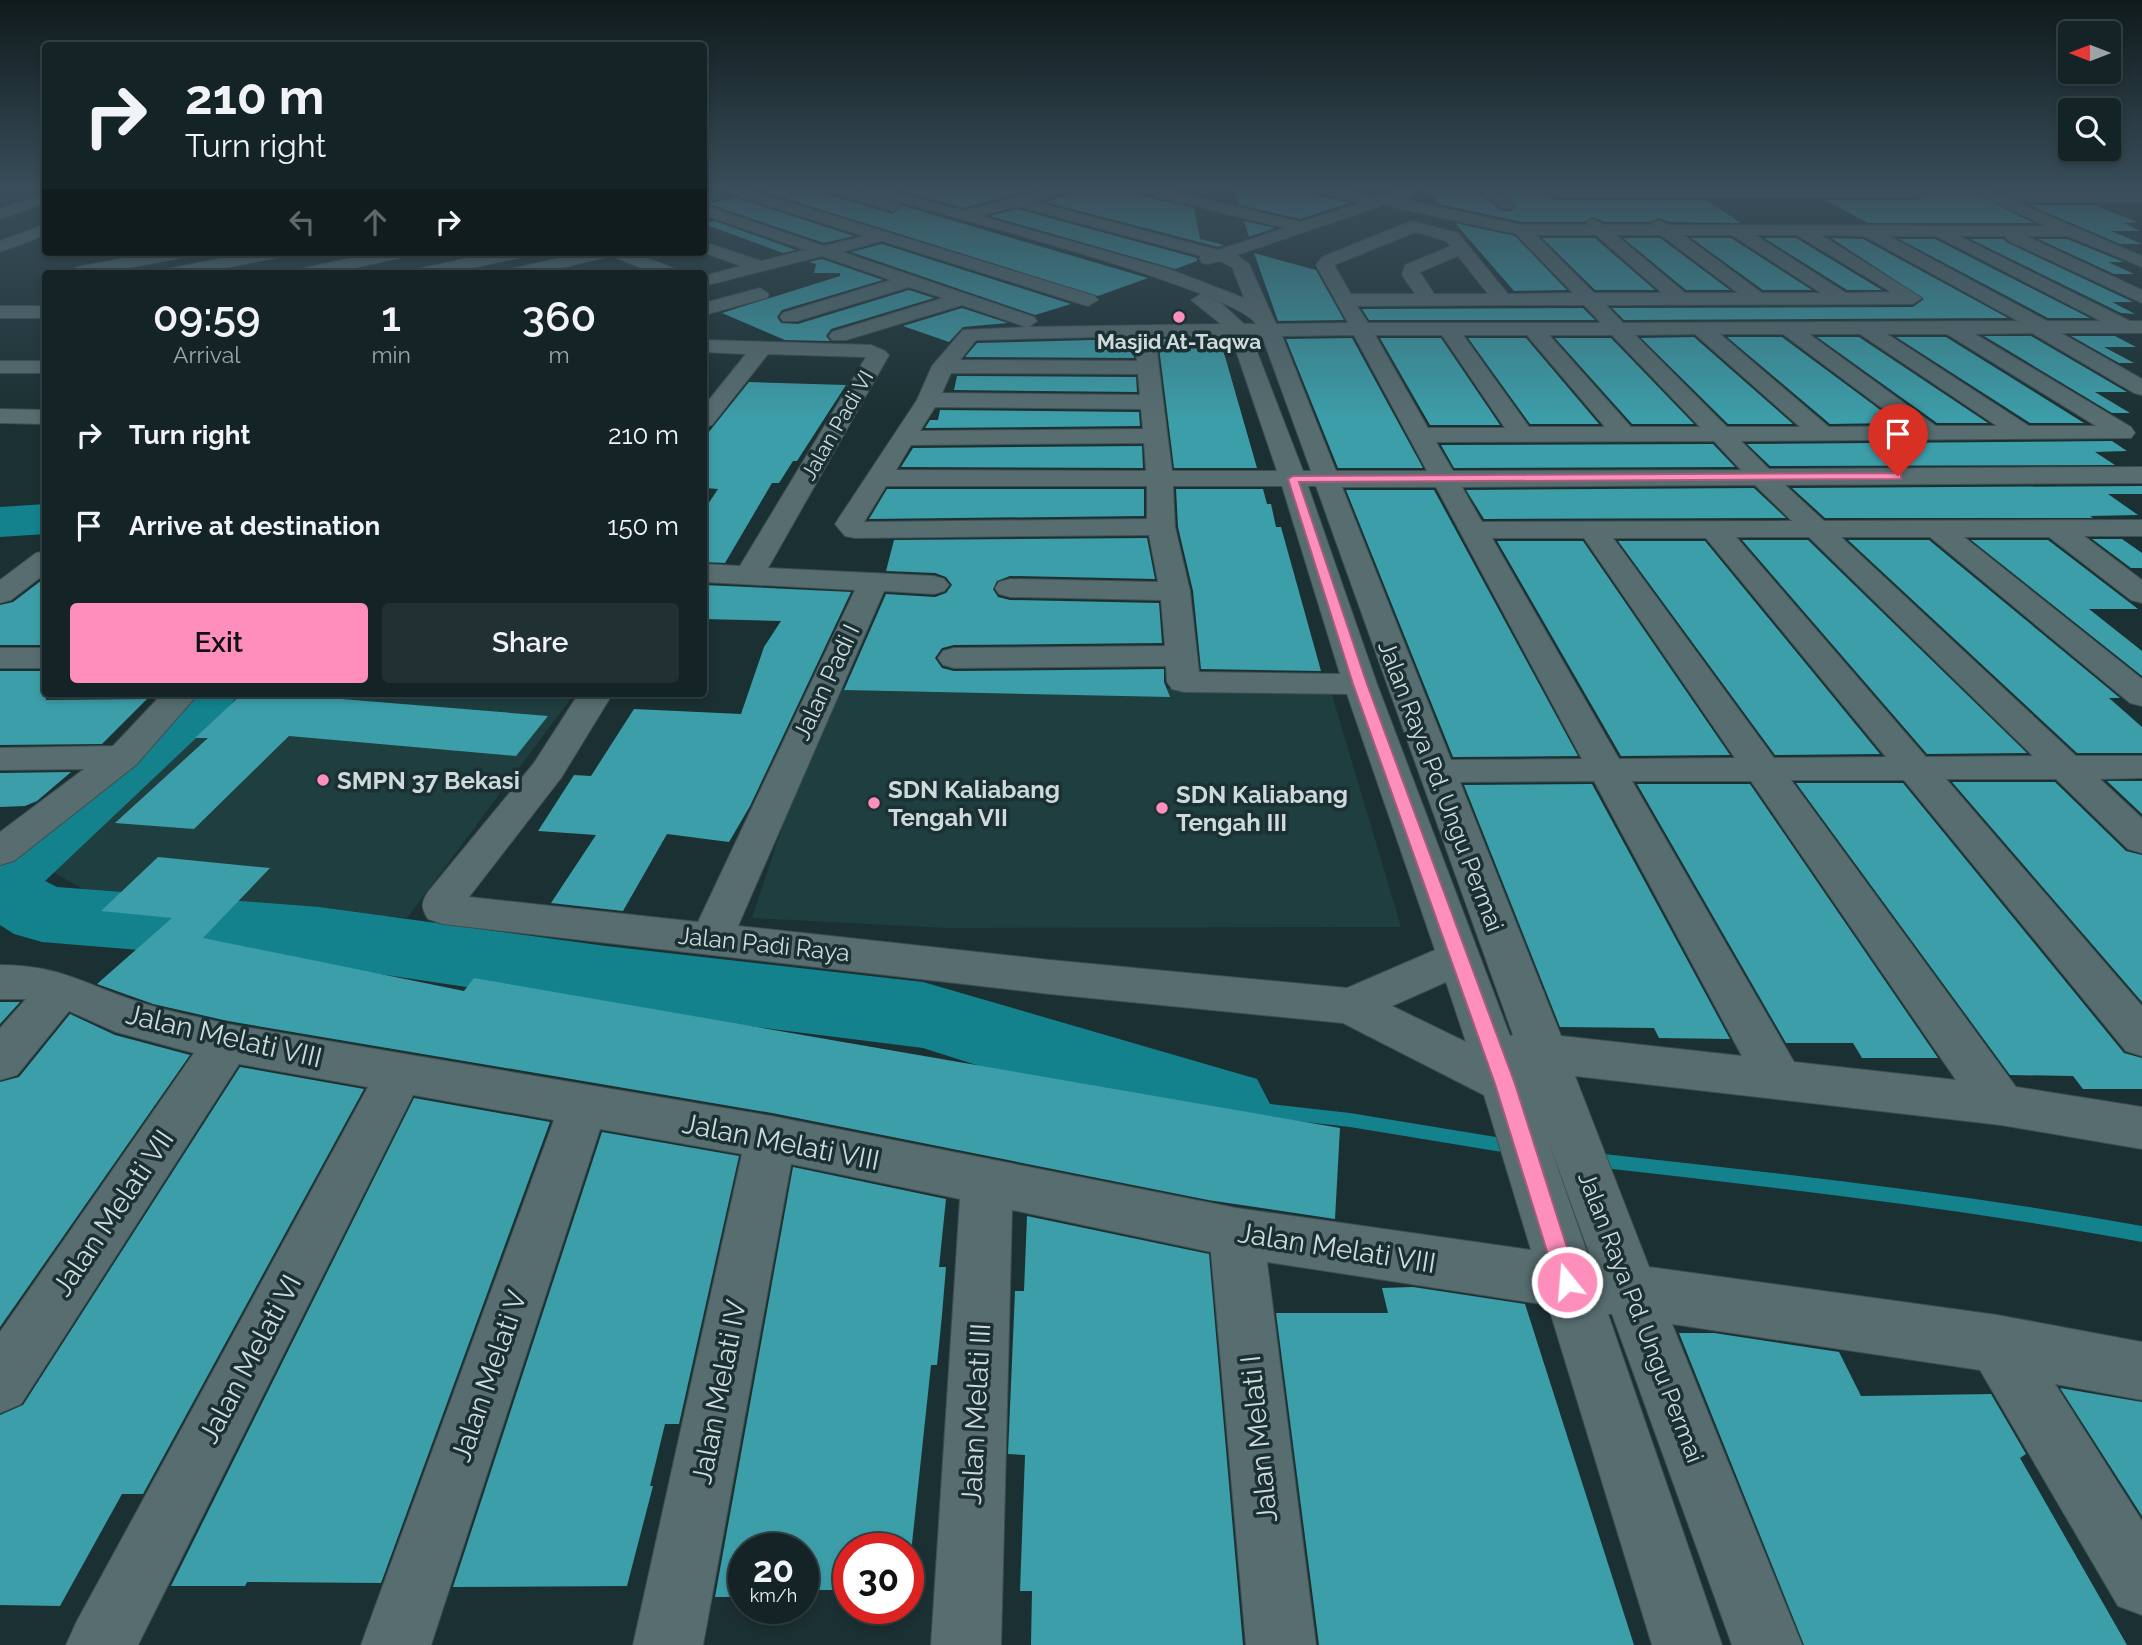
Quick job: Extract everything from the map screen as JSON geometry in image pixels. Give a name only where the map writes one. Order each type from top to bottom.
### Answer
[{"type":"street","points":[[88,270],[111,266]]},
{"type":"street","points":[[187,270],[209,266]]},
{"type":"street","points":[[319,270],[338,266]]},
{"type":"street","points":[[437,270],[457,266]]},
{"type":"street","points":[[530,270],[548,266]]},
{"type":"street","points":[[707,280],[765,266]]},
{"type":"street","points":[[830,275],[861,266]]},
{"type":"street","points":[[872,266],[1027,321]]},
{"type":"street","points":[[976,266],[1088,300]]},
{"type":"street","points":[[1099,266],[1221,294],[1256,324]]},
{"type":"street","points":[[1147,279],[1188,266]]},
{"type":"street","points":[[1240,266],[1256,324]]},
{"type":"street","points":[[1326,266],[1779,1079]]},
{"type":"street","points":[[1419,266],[1411,269],[1411,275],[1428,299]]},
{"type":"street","points":[[1475,266],[1503,300]]},
{"type":"street","points":[[1556,266],[1762,477],[2142,840]]},
{"type":"street","points":[[1642,266],[1680,299]]},
{"type":"street","points":[[1713,266],[1758,299]]},
{"type":"street","points":[[1792,266],[1842,298]]},
{"type":"street","points":[[1859,266],[2133,439]]},
{"type":"street","points":[[1930,266],[2142,388]]},
{"type":"street","points":[[2004,266],[2131,330]]},
{"type":"street","points":[[2075,266],[2142,297]]},
{"type":"street","points":[[790,317],[911,280]]},
{"type":"street","points":[[707,308],[782,288]]},
{"type":"street","points":[[995,332],[1111,292]]},
{"type":"street","points":[[1346,300],[1842,298],[2039,327],[2131,330]]},
{"type":"street","points":[[839,336],[961,299]]},
{"type":"street","points":[[0,312],[42,312]]},
{"type":"street","points":[[1161,527],[855,530],[849,524],[928,400],[943,366],[970,334],[1256,324],[1360,329],[1865,328],[1937,314]]},
{"type":"street","name":"Jalan Raya Pd. Ungu Permai","points":[[1256,324],[1293,479],[1360,684],[1498,1066]]},
{"type":"street","name":"Jalan Raya Pd. Ungu Permai","points":[[1256,324],[1325,479],[1544,1054],[1557,1151],[1567,1282],[1687,1645]]},
{"type":"street","points":[[1700,328],[1823,434]]},
{"type":"street","points":[[1788,328],[1930,433]]},
{"type":"street","points":[[1865,328],[2023,433]]},
{"type":"street","points":[[1448,329],[1522,435]]},
{"type":"street","points":[[1533,329],[1624,434]]},
{"type":"street","points":[[1144,330],[1160,479],[1161,527],[1175,590],[1182,679],[1187,683],[1360,684]]},
{"type":"street","name":"Jalan Padi VI","points":[[707,346],[871,351],[878,355],[749,575]]},
{"type":"street","points":[[707,416],[762,348]]},
{"type":"street","points":[[8,367],[42,353]]},
{"type":"street","points":[[943,366],[1148,368]]},
{"type":"street","points":[[8,367],[42,367]]},
{"type":"street","points":[[928,400],[1152,402]]},
{"type":"street","points":[[0,416],[42,417]]},
{"type":"street","points":[[1419,435],[2023,433],[2133,439]]},
{"type":"street","points":[[904,438],[1155,436]]},
{"type":"street","points":[[877,478],[1444,479],[2142,475]]},
{"type":"street","points":[[1713,528],[2142,1038]]},
{"type":"street","points":[[1936,528],[2142,696]]},
{"type":"street","points":[[2054,528],[2142,594]]},
{"type":"street","points":[[1473,530],[2142,528]]},
{"type":"street","points":[[1592,529],[2001,1105]]},
{"type":"street","points":[[7,589],[42,562]]},
{"type":"street","points":[[707,573],[934,585]]},
{"type":"street","name":"Jalan Padi I","points":[[712,937],[873,582]]},
{"type":"street","points":[[7,589],[42,584]]},
{"type":"street","points":[[1010,588],[1175,590]]},
{"type":"street","points":[[954,658],[1180,656]]},
{"type":"street","points":[[0,658],[42,658]]},
{"type":"street","points":[[0,852],[123,757],[178,697]]},
{"type":"street","name":"Jalan Padi Raya","points":[[594,697],[548,770],[443,902],[443,909],[712,937],[1050,977],[1350,1006],[1498,1066],[1557,1151]]},
{"type":"street","points":[[0,759],[123,757]]},
{"type":"street","points":[[1435,771],[1607,772],[1762,768],[2070,770],[2142,767]]},
{"type":"street","name":"Jalan Padi Raya","points":[[1350,1006],[1459,958]]},
{"type":"street","name":"Jalan Melati VIII","points":[[0,982],[29,982],[61,989],[132,1018],[227,1043],[771,1138],[1236,1233],[1997,1344],[2142,1371]]},
{"type":"street","points":[[0,1060],[61,989]]},
{"type":"street","name":"Jalan Melati VII","points":[[0,1383],[227,1043]]},
{"type":"street","points":[[1498,1066],[1544,1054],[2001,1105],[2142,1128]]},
{"type":"street","name":"Jalan Melati VI","points":[[101,1645],[400,1074]]},
{"type":"street","name":"Jalan Melati V","points":[[396,1645],[583,1107]]},
{"type":"street","name":"Jalan Melati IV","points":[[668,1645],[771,1138]]},
{"type":"street","name":"Jalan Raya Pd. Ungu Permai","points":[[1557,1151],[1632,1290],[1767,1645]]},
{"type":"street","name":"Jalan Melati III","points":[[966,1645],[987,1182]]},
{"type":"street","name":"Jalan Melati I","points":[[1236,1233],[1281,1645]]},
{"type":"street","points":[[1997,1344],[2142,1581]]},
{"type":"shaded area","name":"SDN Kaliabang Tengah III","points":[[1330,688],[1401,927],[945,928],[752,918],[828,689]]},
{"type":"shaded area","name":"SMPN 37 Bekasi","points":[[225,697],[572,697],[407,918],[90,893],[43,866]]},
{"type":"building","points":[[816,266],[842,266],[883,280],[782,310],[777,317],[781,323],[798,324],[909,290],[934,298],[831,329],[826,336],[830,341],[785,340],[722,313],[840,276],[840,273],[814,273]]},
{"type":"building","points":[[891,266],[951,266],[1071,304],[1035,315]]},
{"type":"building","points":[[1001,266],[1106,266],[1148,278],[1098,296]]},
{"type":"building","points":[[1164,266],[1184,266],[1175,269]]},
{"type":"building","points":[[1259,266],[1301,266],[1316,270],[1344,320],[1278,321]]},
{"type":"building","points":[[1492,266],[1544,266],[1567,290],[1514,291]]},
{"type":"building","points":[[1570,266],[1627,266],[1655,290],[1595,290]]},
{"type":"building","points":[[1657,266],[1697,266],[1730,290],[1686,290]]},
{"type":"building","points":[[1729,266],[1774,266],[1812,290],[1763,290]]},
{"type":"building","points":[[1808,266],[1842,266],[1882,290],[1847,290]]},
{"type":"building","points":[[1873,266],[1912,266],[2008,318],[1624,320],[1612,308],[1913,307],[1924,299]]},
{"type":"building","points":[[1949,266],[1988,266],[2090,318],[2048,318]]},
{"type":"building","points":[[2025,266],[2056,266],[2133,302],[2112,302],[2135,314],[2121,313]]},
{"type":"building","points":[[2096,266],[2116,266],[2134,274],[2114,274]]},
{"type":"building","points":[[962,308],[1008,323],[963,327],[949,342],[903,326]]},
{"type":"building","points":[[1583,308],[1595,320],[1369,320],[1362,309]]},
{"type":"building","points":[[1984,336],[2031,336],[2127,392],[2095,392],[2130,413],[2112,413]]},
{"type":"building","points":[[2071,336],[2115,336],[2136,347],[2104,347],[2134,363],[2119,363]]},
{"type":"building","points":[[1694,337],[1793,424],[1728,424],[1641,338]]},
{"type":"building","points":[[1727,337],[1782,337],[1898,423],[1830,424]]},
{"type":"building","points":[[1817,337],[1859,337],[1988,423],[1937,423]]},
{"type":"building","points":[[1896,337],[1946,337],[2084,423],[2030,423]]},
{"type":"building","points":[[1352,338],[1423,468],[1338,468],[1286,339]]},
{"type":"building","points":[[1380,338],[1441,338],[1500,425],[1430,425]]},
{"type":"building","points":[[1468,338],[1526,338],[1599,424],[1530,424]]},
{"type":"building","points":[[1555,338],[1611,338],[1694,424],[1632,424]]},
{"type":"building","points":[[1132,339],[1134,358],[965,357],[977,343]]},
{"type":"building","points":[[1158,339],[1220,339],[1257,468],[1174,468]]},
{"type":"building","points":[[957,376],[1136,377],[1137,392],[954,390]]},
{"type":"building","points":[[749,382],[846,385],[797,461],[793,461],[779,483],[772,483],[725,563],[707,562],[707,506],[718,489],[707,488],[707,434]]},
{"type":"building","points":[[940,410],[1139,412],[1140,426],[925,428],[930,420],[938,420]]},
{"type":"building","points":[[2112,441],[2127,451],[2095,452],[2115,465],[1770,466],[1747,444]]},
{"type":"building","points":[[1713,444],[1735,467],[1454,468],[1441,445]]},
{"type":"building","points":[[1142,446],[1143,468],[901,467],[913,448]]},
{"type":"building","points":[[2142,486],[2142,494],[2108,494],[2138,515],[2090,516],[2093,518],[1825,518],[1792,488]]},
{"type":"building","points":[[1754,488],[1786,518],[1484,519],[1466,490]]},
{"type":"building","points":[[887,489],[1144,489],[1144,516],[869,519]]},
{"type":"building","points":[[1176,489],[1263,489],[1267,504],[1271,504],[1276,527],[1281,527],[1321,671],[1201,669],[1193,591],[1178,527]]},
{"type":"building","points":[[1346,490],[1434,490],[1578,756],[1453,757]]},
{"type":"building","points":[[1147,538],[1155,579],[1010,576],[997,581],[993,589],[998,597],[1010,600],[1159,603],[1162,643],[954,645],[942,648],[935,658],[942,668],[954,671],[1164,669],[1164,682],[1170,697],[844,690],[886,594],[935,597],[946,593],[952,585],[946,577],[935,573],[886,571],[894,540]]},
{"type":"building","points":[[2092,539],[2122,539],[2142,553],[2142,568],[2131,568]]},
{"type":"building","points":[[1742,540],[1808,540],[2027,753],[1927,754]]},
{"type":"building","points":[[1848,540],[1929,540],[2120,698],[2109,698],[2142,727],[2142,753],[2077,753]]},
{"type":"building","points":[[1971,540],[2048,540],[2138,609],[2089,609],[2142,651],[2142,676]]},
{"type":"building","points":[[1497,541],[1583,541],[1730,755],[1621,756]]},
{"type":"building","points":[[1618,541],[1705,541],[1880,754],[1775,755]]},
{"type":"building","points":[[42,580],[42,645],[0,645],[0,605],[13,602]]},
{"type":"building","points":[[707,585],[851,592],[750,806],[729,842],[667,834],[623,911],[551,903],[596,835],[538,831],[574,775],[591,776],[634,709],[741,714],[764,647],[781,621],[707,619]]},
{"type":"building","points":[[0,671],[42,671],[42,697],[46,697],[46,700],[147,699],[102,744],[0,745]]},
{"type":"building","points":[[239,697],[317,697],[548,716],[516,756],[289,736],[194,829],[115,823],[208,738],[195,738]]},
{"type":"building","points":[[71,772],[37,801],[25,806],[0,807],[0,773]]},
{"type":"building","points":[[2107,781],[2142,781],[2142,814]]},
{"type":"building","points":[[1952,782],[2055,782],[2126,851],[2142,855],[2142,1002]]},
{"type":"building","points":[[1796,783],[1903,783],[2124,1053],[2142,1058],[2142,1089],[2083,1089],[2073,1076],[2010,1075]]},
{"type":"building","points":[[1592,784],[1730,1039],[1659,1038],[1654,1028],[1560,1027],[1464,785]]},
{"type":"building","points":[[1637,784],[1750,784],[1938,1058],[1862,1058],[1853,1043],[1786,1043]]},
{"type":"building","points":[[158,857],[270,868],[203,938],[464,991],[474,978],[1340,1128],[1335,1219],[1208,1200],[772,1113],[228,1021],[153,1004],[97,984],[172,918],[101,911]]},
{"type":"building","points":[[0,1002],[20,1002],[0,1024]]},
{"type":"building","points":[[70,1014],[115,1035],[190,1055],[0,1327],[0,1082],[19,1077]]},
{"type":"building","points":[[240,1067],[364,1089],[143,1494],[122,1494],[60,1606],[0,1605],[0,1415],[23,1405]]},
{"type":"building","points":[[414,1098],[550,1122],[381,1583],[247,1582],[245,1586],[171,1586]]},
{"type":"building","points":[[602,1132],[739,1156],[679,1424],[665,1424],[650,1486],[653,1486],[627,1586],[453,1587]]},
{"type":"building","points":[[793,1167],[946,1199],[939,1267],[946,1267],[942,1315],[937,1365],[931,1365],[913,1533],[833,1533],[833,1590],[819,1590],[819,1533],[728,1533],[728,1597],[715,1597]]},
{"type":"building","points":[[1027,1216],[1209,1254],[1243,1645],[1031,1645],[1032,1591],[1020,1591],[1025,1455],[1008,1454],[1015,1291],[1024,1291]]},
{"type":"building","points":[[1413,1287],[1525,1304],[1634,1645],[1319,1645],[1276,1313],[1388,1313],[1382,1288]]},
{"type":"building","points":[[1679,1333],[1714,1333],[1839,1352],[1861,1396],[1991,1394],[2026,1454],[2020,1458],[2127,1645],[1804,1645]]},
{"type":"building","points":[[2060,1388],[2142,1402],[2142,1516]]},
{"type":"waterway","points":[[0,522],[42,519]]},
{"type":"waterway","points":[[0,883],[32,849],[110,784],[204,697]]},
{"type":"waterway","points":[[0,890],[42,914],[319,936],[606,977],[923,1015],[1225,1106]]},
{"type":"waterway","points":[[1225,1106],[1350,1120],[1514,1147]]},
{"type":"waterway","points":[[1595,1160],[1848,1188],[2142,1234]]},
{"type":"place","name":"Masjid At-Taqwa","points":[[1179,317]]},
{"type":"place","name":"SMPN 37 Bekasi","points":[[323,780]]},
{"type":"place","name":"SDN Kaliabang Tengah VII","points":[[874,803]]},
{"type":"place","name":"SDN Kaliabang Tengah III","points":[[1162,808]]},
{"type":"route","points":[[1567,1282],[1505,1084],[1360,684],[1293,479],[1898,476]]}]
